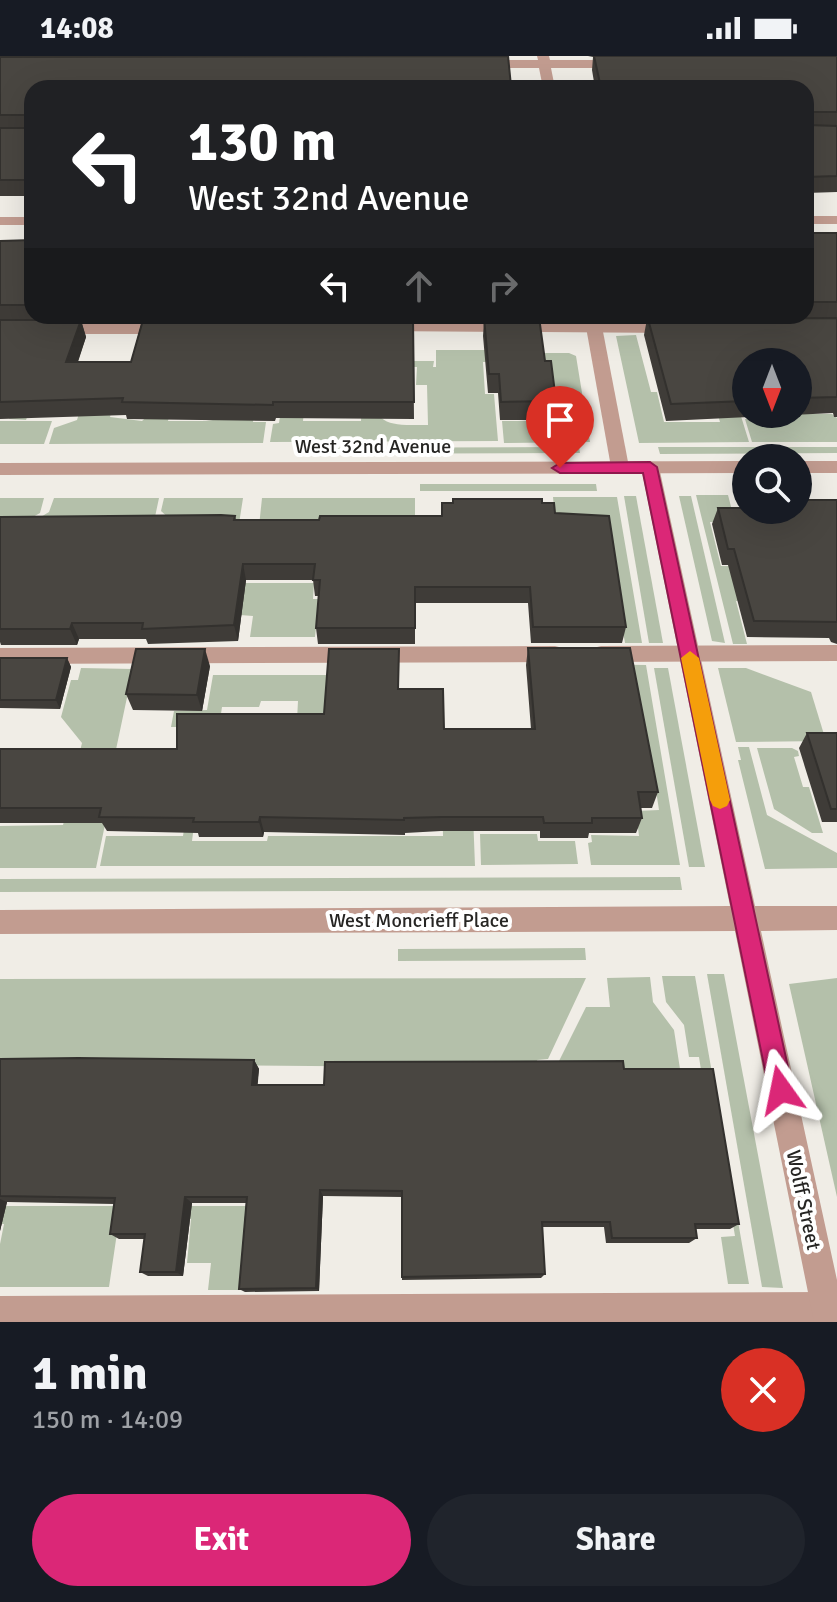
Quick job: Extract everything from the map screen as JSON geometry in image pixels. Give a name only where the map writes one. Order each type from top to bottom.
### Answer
[{"type":"street","points":[[543,60],[547,80]]},
{"type":"street","points":[[469,64],[543,60],[631,64]]},
{"type":"street","points":[[814,220],[837,220]]},
{"type":"street","points":[[0,221],[24,221]]},
{"type":"street","points":[[366,328],[517,324]]},
{"type":"street","points":[[593,324],[620,467]]},
{"type":"street","points":[[624,324],[685,328]]},
{"type":"street","points":[[0,329],[191,329]]},
{"type":"street","name":"Wolff Street","points":[[650,467],[829,1315]]},
{"type":"street","name":"West 32nd Avenue","points":[[0,469],[732,467]]},
{"type":"street","points":[[812,467],[837,467]]},
{"type":"street","points":[[0,656],[837,653]]},
{"type":"street","name":"West Moncrieff Place","points":[[0,922],[837,918]]},
{"type":"street","points":[[0,1312],[829,1315]]},
{"type":"green space","points":[[636,335],[651,392],[657,392],[664,422],[720,422],[705,371],[727,371],[732,387],[732,428],[745,428],[749,442],[639,443],[616,336]]},
{"type":"green space","points":[[436,350],[493,350],[494,362],[483,362],[485,394],[494,394],[498,441],[270,442],[273,424],[279,423],[280,416],[306,393],[303,421],[361,421],[362,388],[374,410],[386,421],[428,425],[427,385],[416,385],[417,367],[414,367],[414,373],[361,373],[377,361],[434,361],[433,367],[436,367]]},
{"type":"green space","points":[[541,353],[576,356],[590,442],[504,443],[502,421],[555,421],[550,379]]},
{"type":"green space","points":[[42,368],[121,378],[110,417],[142,421],[174,392],[168,421],[206,421],[254,414],[253,422],[266,422],[263,443],[49,444],[54,428],[77,420],[89,381],[41,381],[26,420],[9,419],[19,392]]},
{"type":"green space","points":[[812,414],[832,414],[837,418],[837,442],[752,442],[748,428],[812,428]]},
{"type":"green space","points":[[0,421],[52,421],[44,444],[0,444]]},
{"type":"green space","points":[[579,447],[580,453],[295,454],[295,448]]},
{"type":"green space","points":[[658,447],[732,447],[732,454],[660,454]]},
{"type":"green space","points":[[812,447],[837,447],[837,453],[812,453]]},
{"type":"green space","points":[[420,484],[596,484],[597,491],[420,491]]},
{"type":"green space","points":[[696,495],[728,495],[732,522],[710,522],[721,566],[733,566],[786,601],[736,601],[747,644],[733,644]]},
{"type":"green space","points":[[624,496],[636,496],[663,643],[649,643]]},
{"type":"green space","points":[[679,496],[691,496],[725,643],[712,641]]},
{"type":"green space","points":[[553,497],[617,497],[642,643],[625,643],[617,596],[556,530]]},
{"type":"green space","points":[[0,498],[44,498],[40,513],[8,531],[0,551]]},
{"type":"green space","points":[[54,498],[159,498],[152,531],[16,532],[49,512]]},
{"type":"green space","points":[[164,498],[243,498],[238,530],[183,531],[161,511]]},
{"type":"green space","points":[[262,498],[415,498],[415,525],[258,536]]},
{"type":"green space","points":[[245,583],[314,583],[313,599],[368,599],[317,617],[315,637],[250,637],[253,616],[240,615]]},
{"type":"green space","points":[[572,664],[646,665],[680,865],[591,865],[588,843],[592,842],[591,835],[639,836],[636,811],[659,810],[655,784]]},
{"type":"green space","points":[[81,668],[133,669],[114,759],[78,759],[82,743],[61,717],[71,680],[78,680]]},
{"type":"green space","points":[[654,668],[668,668],[705,867],[689,867]]},
{"type":"green space","points":[[718,668],[746,668],[811,692],[826,741],[736,742]]},
{"type":"green space","points":[[213,675],[329,675],[324,739],[296,739],[298,701],[261,701],[259,707],[222,707],[219,727],[171,727],[174,711],[207,710]]},
{"type":"green space","points":[[738,747],[749,747],[767,815],[837,853],[837,868],[765,869],[738,760],[741,760]]},
{"type":"green space","points":[[757,748],[792,748],[798,751],[799,756],[794,757],[803,787],[809,787],[823,833],[812,833],[774,809]]},
{"type":"green space","points":[[442,787],[473,814],[475,866],[100,866],[106,836],[183,836],[187,810],[196,810],[192,841],[267,841],[268,836],[443,836]]},
{"type":"green space","points":[[67,810],[108,810],[96,868],[0,868],[0,826],[63,825]]},
{"type":"green space","points":[[480,834],[537,834],[538,841],[575,841],[578,864],[481,865]]},
{"type":"green space","points":[[680,877],[682,890],[0,892],[0,879]]},
{"type":"green space","points":[[585,948],[586,960],[398,961],[398,949]]},
{"type":"green space","points":[[707,974],[724,974],[783,1288],[762,1287]]},
{"type":"green space","points":[[662,976],[695,976],[749,1284],[728,1284],[721,1237],[735,1236],[707,1071],[701,1070],[699,1057],[689,1057],[684,1025],[666,1002]]},
{"type":"green space","points":[[650,977],[653,1002],[674,1030],[680,1069],[572,1074],[571,1061],[559,1061],[586,1007],[610,1007],[607,978]]},
{"type":"green space","points":[[586,978],[548,1059],[537,1060],[538,1068],[189,1065],[0,1150],[0,979]]},
{"type":"green space","points":[[837,978],[837,1197],[789,984]]},
{"type":"green space","points":[[0,1206],[121,1206],[109,1287],[0,1287],[0,1244],[4,1224],[0,1224]]},
{"type":"green space","points":[[161,1206],[249,1206],[244,1290],[208,1290],[211,1263],[187,1263],[191,1219],[159,1219]]},
{"type":"building","points":[[508,56],[510,80],[24,80],[24,115],[0,115],[0,57]]},
{"type":"building","points":[[594,56],[837,56],[837,112],[814,112],[814,80],[599,80]]},
{"type":"building","points":[[814,125],[837,126],[837,176],[814,177]]},
{"type":"building","points":[[0,128],[24,128],[24,180],[0,180]]},
{"type":"building","points":[[814,233],[837,233],[837,302],[814,302]]},
{"type":"building","points":[[24,240],[24,305],[0,305],[0,241]]},
{"type":"building","points":[[814,318],[837,318],[837,397],[812,398],[812,348],[732,348],[732,402],[671,404],[649,324],[814,324]]},
{"type":"building","points":[[0,320],[24,320],[24,324],[80,324],[66,362],[131,362],[142,324],[413,324],[414,402],[273,402],[273,405],[122,402],[123,398],[0,402]]},
{"type":"building","points":[[485,324],[540,324],[545,361],[551,361],[556,401],[501,402],[499,374],[489,374]]},
{"type":"building","points":[[453,499],[542,499],[542,503],[554,503],[555,513],[609,516],[626,627],[533,627],[530,587],[415,587],[415,628],[316,628],[320,580],[313,580],[315,564],[243,564],[234,625],[142,629],[143,623],[72,623],[70,629],[0,629],[0,517],[221,515],[235,516],[234,520],[319,520],[320,516],[442,516],[442,503],[453,503]]},
{"type":"building","points":[[812,500],[837,500],[837,622],[754,621],[734,549],[728,549],[718,508],[732,508],[732,524],[812,524]]},
{"type":"building","points":[[528,648],[630,648],[658,792],[638,792],[642,818],[592,818],[592,823],[544,823],[543,817],[404,820],[260,817],[259,822],[193,822],[194,818],[99,817],[101,808],[0,808],[0,749],[177,749],[177,714],[324,714],[329,649],[399,649],[398,689],[443,689],[444,729],[535,729]]},
{"type":"building","points":[[136,649],[205,649],[197,695],[126,694]]},
{"type":"building","points":[[0,658],[67,658],[56,700],[0,700]]},
{"type":"building","points":[[807,733],[837,733],[837,809],[831,809]]},
{"type":"building","points":[[0,1059],[254,1060],[252,1085],[324,1085],[325,1062],[623,1061],[624,1069],[713,1069],[739,1224],[695,1224],[697,1238],[612,1238],[610,1222],[542,1222],[545,1274],[402,1277],[402,1191],[320,1190],[316,1288],[239,1289],[247,1197],[185,1197],[176,1272],[140,1272],[145,1234],[110,1234],[115,1198],[0,1196]]},
{"type":"slow traffic","points":[[690,658],[720,800]]},
{"type":"route","points":[[560,468],[650,467],[781,1090]]}]
